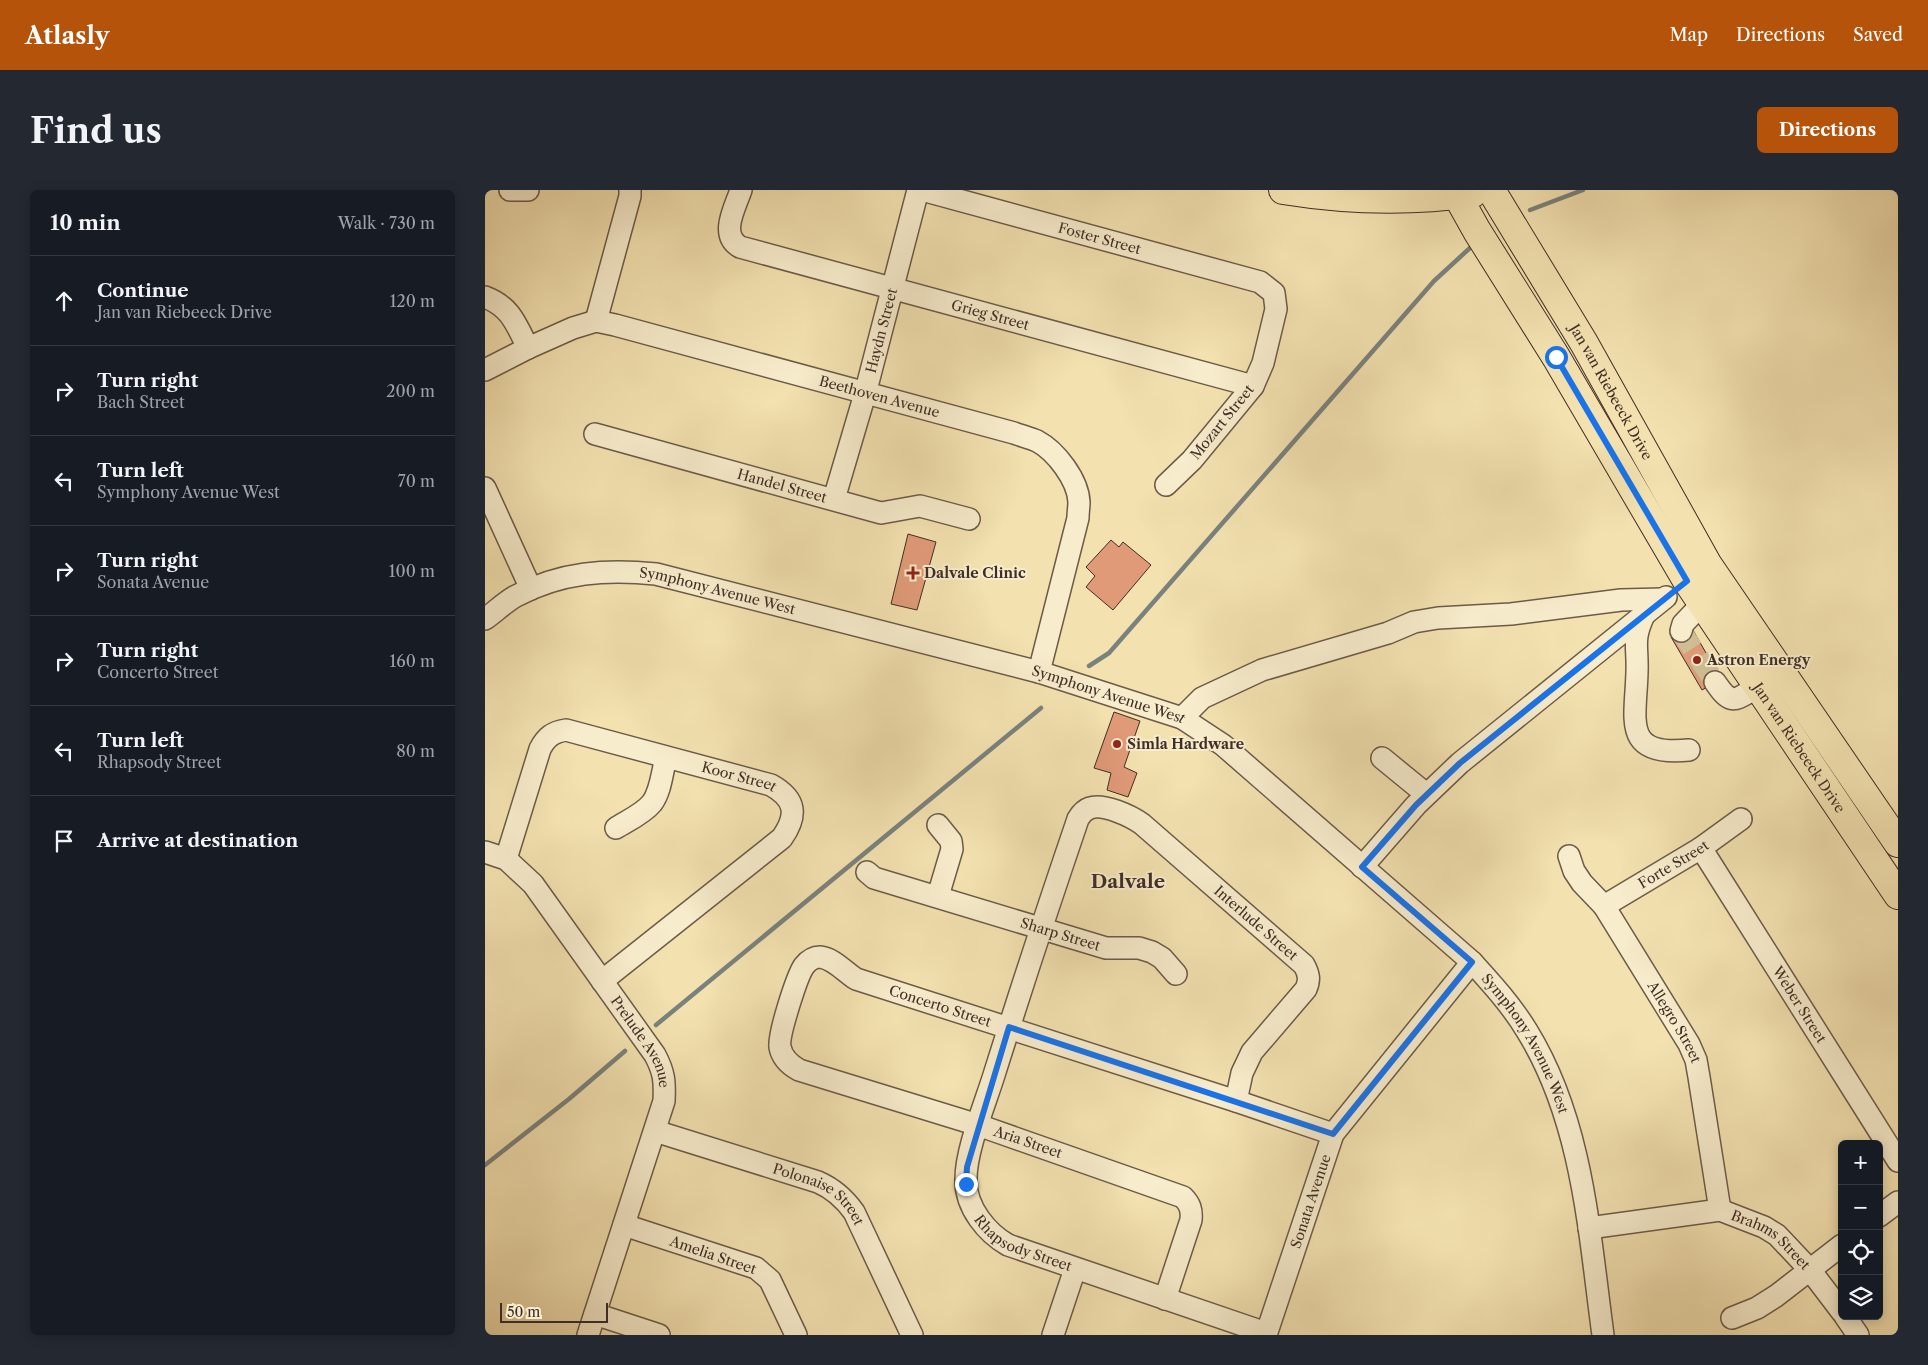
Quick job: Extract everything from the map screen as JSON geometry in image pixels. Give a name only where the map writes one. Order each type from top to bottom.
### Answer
[{"type":"main road","points":[[1283,190],[1338,197],[1405,199],[1493,190]]},
{"type":"main road","name":"Jan van Riebeeck Drive","points":[[1493,190],[1584,343],[1708,565],[1898,843]]},
{"type":"main road","name":"Jan van Riebeeck Drive","points":[[1455,193],[1556,357],[1687,581],[1898,895]]},
{"type":"main road","points":[[1405,199],[1440,210],[1475,227]]},
{"type":"street","points":[[510,190],[528,190]]},
{"type":"street","points":[[596,321],[630,196],[630,190]]},
{"type":"street","name":"Grieg Street","points":[[741,190],[730,224],[729,234],[731,240],[740,247],[1253,386]]},
{"type":"street","name":"Haydn Street","points":[[834,500],[865,394],[918,190]]},
{"type":"street","name":"Foster Street","points":[[922,190],[1260,282],[1274,293]]},
{"type":"street","name":"Mozart Street","points":[[1166,485],[1192,460],[1253,386],[1263,363],[1276,309],[1274,293]]},
{"type":"street","points":[[485,296],[504,306],[511,314],[528,348]]},
{"type":"street","name":"Beethoven Avenue","points":[[485,370],[573,328],[596,321],[1014,433],[1037,441],[1052,451],[1064,466],[1074,484],[1079,500],[1078,518],[1039,672]]},
{"type":"street","name":"Handel Street","points":[[595,434],[881,513],[920,506],[969,519]]},
{"type":"street","points":[[485,488],[531,589]]},
{"type":"street","points":[[1362,867],[1427,794],[1460,763],[1663,599],[1708,565]]},
{"type":"street","name":"Symphony Avenue West","points":[[485,619],[515,597],[547,582],[593,572],[623,570],[656,574],[1039,672],[1182,718],[1223,745],[1472,962],[1504,998],[1527,1031],[1562,1102],[1572,1133],[1589,1228],[1603,1335]]},
{"type":"street","points":[[1182,718],[1203,698],[1262,670],[1388,633],[1414,622],[1438,618],[1511,614],[1621,600],[1663,599]]},
{"type":"street","points":[[1681,631],[1685,621],[1702,604]]},
{"type":"street","points":[[1644,615],[1637,630],[1635,642],[1637,672],[1634,707],[1635,728],[1640,739],[1655,748],[1674,751],[1689,750]]},
{"type":"street","points":[[1715,682],[1723,694],[1731,699],[1736,699],[1758,687]]},
{"type":"street","name":"Koor Street","points":[[506,859],[540,748],[544,740],[551,734],[566,730],[771,785],[784,792],[791,804],[792,817],[789,828],[781,838],[602,981]]},
{"type":"street","points":[[616,828],[645,810],[652,803],[657,794],[666,758]]},
{"type":"street","points":[[1382,758],[1427,794]]},
{"type":"street","name":"Interlude Street","points":[[1078,818],[1091,807],[1099,807],[1134,818],[1304,965],[1308,972],[1309,981],[1306,990],[1252,1052],[1246,1063],[1236,1101]]},
{"type":"street","name":"Rhapsody Street","points":[[1078,818],[978,1125],[967,1167],[966,1184],[970,1199],[987,1230],[1008,1245],[1266,1334]]},
{"type":"street","name":"Forte Street","points":[[1604,906],[1701,848],[1741,819]]},
{"type":"street","points":[[938,825],[951,841],[952,849],[938,896]]},
{"type":"street","name":"Weber Street","points":[[1701,848],[1898,1161]]},
{"type":"street","name":"Prelude Avenue","points":[[485,852],[506,859],[533,884],[655,1055],[663,1070],[665,1085],[664,1101],[588,1335]]},
{"type":"street","name":"Allegro Street","points":[[1569,856],[1582,883],[1604,906],[1689,1044],[1696,1060],[1720,1210]]},
{"type":"street","name":"Sharp Street","points":[[867,872],[874,878],[1106,948],[1139,948],[1162,958],[1176,974]]},
{"type":"street","name":"Concerto Street","points":[[808,961],[822,957],[830,960],[856,979],[1009,1027],[1333,1134]]},
{"type":"street","name":"Aria Street","points":[[808,961],[799,974],[780,1037],[780,1048],[785,1059],[791,1065],[799,1070],[978,1125],[1183,1197],[1192,1210],[1191,1220],[1165,1299]]},
{"type":"street","name":"Sonata Avenue","points":[[1266,1334],[1333,1134],[1472,962]]},
{"type":"street","name":"Polonaise Street","points":[[655,1131],[818,1182],[832,1189],[845,1200],[854,1212],[912,1335]]},
{"type":"street","points":[[1883,1213],[1898,1202]]},
{"type":"street","name":"Brahms Street","points":[[1589,1228],[1720,1210],[1764,1227],[1777,1236],[1810,1270],[1838,1307]]},
{"type":"street","name":"Amelia Street","points":[[624,1225],[756,1268],[764,1273],[771,1280],[796,1335]]},
{"type":"street","points":[[1732,1318],[1757,1308],[1838,1249]]},
{"type":"street","points":[[1053,1335],[1075,1269]]},
{"type":"street","points":[[595,1314],[659,1335]]},
{"type":"street","points":[[1848,1320],[1858,1335]]},
{"type":"building","name":"Dalvale Clinic","points":[[908,534],[936,542],[917,610],[891,604]]},
{"type":"building","points":[[1111,540],[1119,547],[1123,542],[1151,565],[1113,610],[1086,587],[1095,576],[1086,567]]},
{"type":"building","points":[[1690,625],[1721,679],[1702,690],[1671,637]]},
{"type":"building","name":"Simla Hardware","points":[[1114,712],[1140,721],[1124,767],[1137,773],[1128,797],[1107,790],[1111,773],[1094,768]]},
{"type":"waterway","points":[[1530,210],[1583,190]]},
{"type":"waterway","points":[[1089,666],[1109,653],[1434,281],[1471,247]]},
{"type":"waterway","points":[[656,1025],[1041,708]]},
{"type":"waterway","points":[[485,1165],[569,1099],[625,1051]]},
{"type":"tunnel","points":[[1681,631],[1715,682]]},
{"type":"place","name":"Dalvale Clinic","points":[[913,573]]},
{"type":"place","name":"Astron Energy","points":[[1697,660]]},
{"type":"place","name":"Simla Hardware","points":[[1117,744]]},
{"type":"district","name":"Dalvale","points":[[1128,881]]},
{"type":"route","points":[[966,1184],[967,1167],[978,1125],[1009,1027],[1333,1134],[1472,962],[1362,867],[1416,805],[1460,763],[1687,581],[1556,357]]}]
